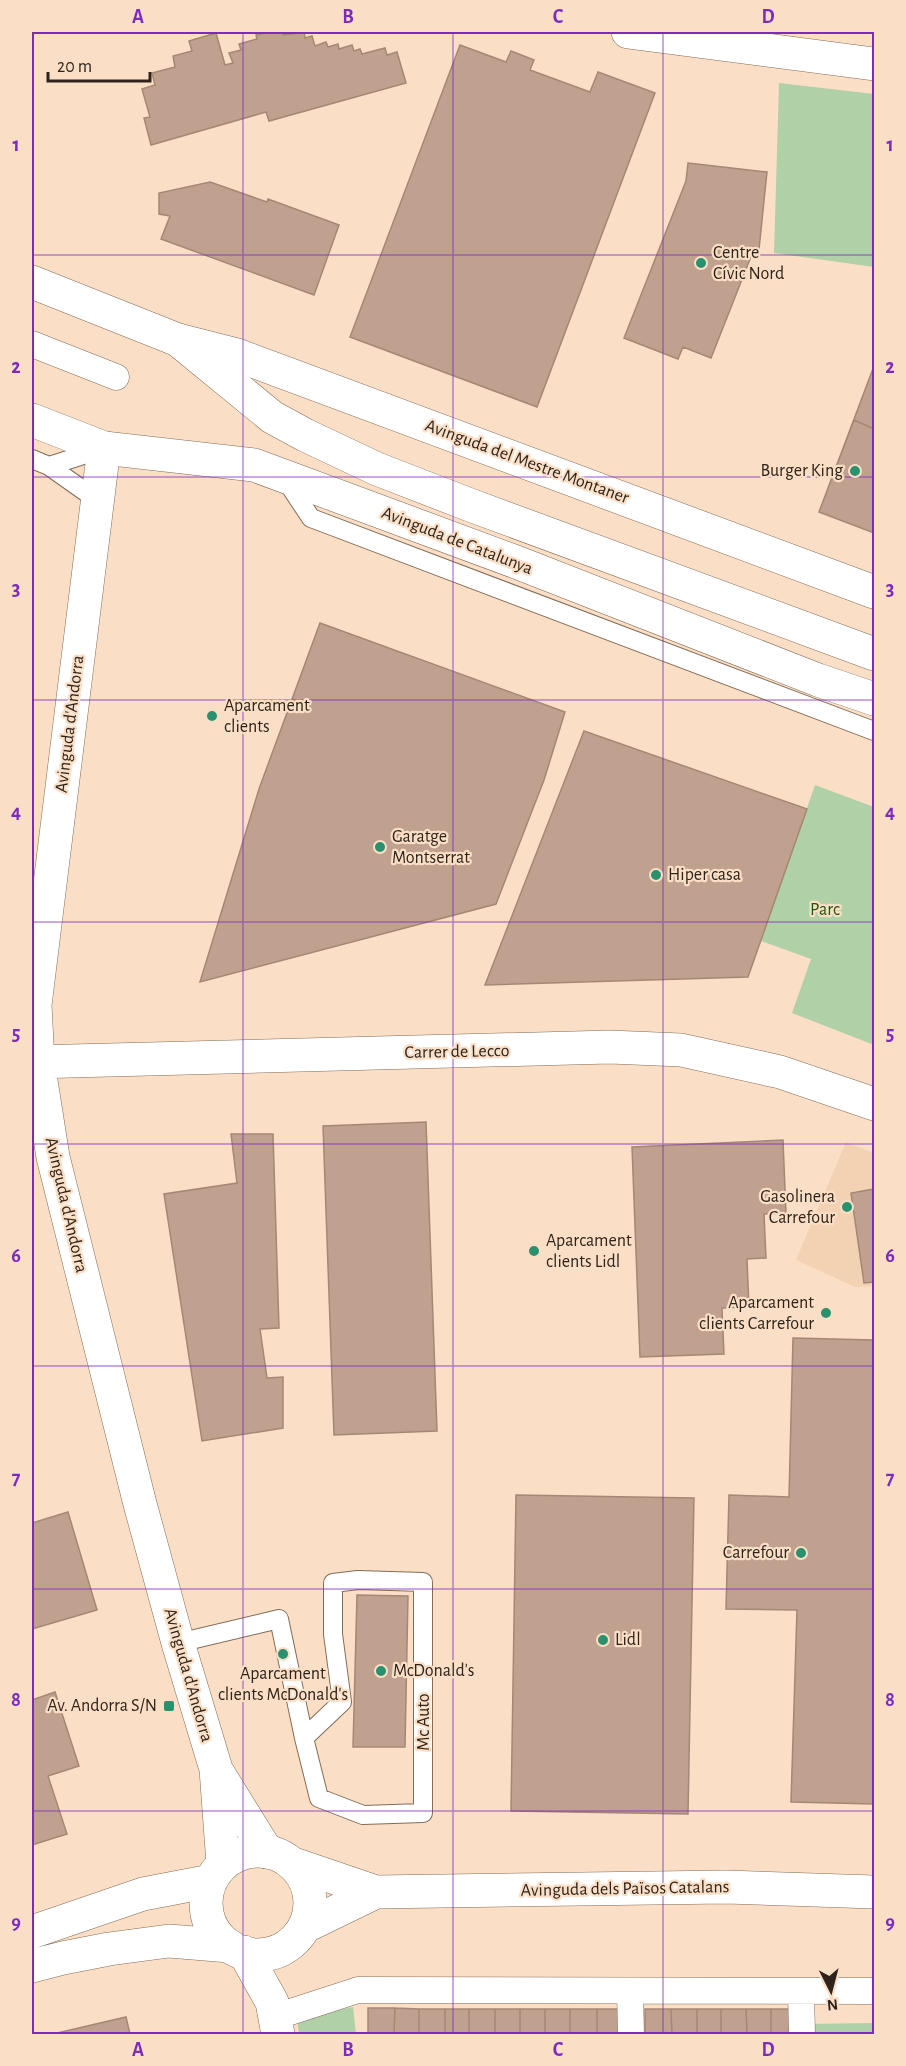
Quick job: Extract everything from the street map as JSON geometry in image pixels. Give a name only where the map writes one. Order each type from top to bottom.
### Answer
[{"type":"street","points":[[628,32],[874,64]]},
{"type":"street","points":[[32,282],[178,340]]},
{"type":"street","name":"Avinguda de Catalunya","points":[[178,340],[272,417],[377,469],[470,506],[874,654]]},
{"type":"street","name":"Avinguda del Mestre Montaner","points":[[178,340],[237,355],[874,592]]},
{"type":"street","points":[[32,344],[116,377]]},
{"type":"street","name":"Avinguda de Catalunya","points":[[32,420],[104,448],[254,465],[516,562],[818,680],[874,699]]},
{"type":"street","name":"Avinguda d'Andorra","points":[[104,448],[35,1005],[35,1062],[53,1157],[178,1643],[216,1769],[217,1873]]},
{"type":"street","name":"Carrer de Lecco","points":[[35,1062],[610,1047],[681,1050],[780,1072],[874,1104]]},
{"type":"street","name":"Avinguda d'Andorra","points":[[216,1769],[279,1857]]},
{"type":"street","points":[[249,1851],[279,1857],[303,1876],[309,1893],[310,1910],[296,1936],[275,2018],[237,1949],[215,1931],[207,1912],[206,1902],[217,1873],[231,1858],[249,1851]]},
{"type":"street","name":"Avinguda dels Països Catalans","points":[[279,1857],[376,1892],[726,1887],[874,1892]]},
{"type":"street","points":[[32,1932],[143,1894],[217,1873]]},
{"type":"street","name":"Avinguda dels Països Catalans","points":[[296,1936],[376,1892]]},
{"type":"street","points":[[32,1966],[109,1949],[169,1941],[264,1954],[296,1936]]},
{"type":"street","points":[[275,2018],[358,1990],[874,1991]]},
{"type":"street","points":[[630,1991],[631,2034]]},
{"type":"street","points":[[801,1991],[802,2034]]},
{"type":"lane","points":[[49,466],[104,448]]},
{"type":"lane","points":[[32,459],[49,466],[98,500]]},
{"type":"lane","points":[[282,475],[311,518],[874,731]]},
{"type":"lane","name":"Mc Auto","points":[[178,1643],[279,1619],[304,1738],[319,1798],[363,1815],[423,1813],[423,1582],[358,1580],[333,1583],[333,1634],[342,1702],[304,1738]]},
{"type":"shaded area","name":"Gasolinera Carrefour","points":[[846,1142],[874,1153],[874,1286],[855,1287],[796,1260]]},
{"type":"green space","points":[[779,83],[874,94],[874,267],[774,253]]},
{"type":"green space","name":"Parc","points":[[815,785],[874,807],[874,1045],[792,1013],[811,959],[761,941]]},
{"type":"green space","points":[[353,2007],[356,2034],[299,2034],[297,2018]]},
{"type":"green space","points":[[874,2023],[874,2034],[802,2034],[802,2024]]},
{"type":"building","points":[[283,32],[284,35],[304,32],[305,38],[312,36],[315,46],[326,42],[328,47],[338,44],[339,49],[352,45],[354,51],[360,49],[362,54],[385,48],[387,55],[397,52],[406,83],[269,121],[266,112],[151,145],[144,118],[150,117],[142,89],[155,85],[152,73],[175,67],[173,56],[192,51],[189,41],[216,33],[225,65],[233,63],[229,53],[241,50],[239,44],[257,39],[256,35]]},
{"type":"building","points":[[460,45],[506,62],[511,51],[534,60],[530,70],[590,92],[598,72],[655,93],[537,407],[350,337]]},
{"type":"building","name":"Centre Cívic Nord","points":[[688,163],[767,172],[759,249],[754,249],[711,358],[683,347],[678,359],[624,338],[686,181]]},
{"type":"building","points":[[210,182],[267,202],[268,199],[339,225],[314,295],[161,239],[170,216],[159,214],[159,193]]},
{"type":"building","name":"Burger King","points":[[874,366],[874,533],[819,512]]},
{"type":"building","name":"Burger King","points":[[854,420],[874,429],[874,533],[819,512]]},
{"type":"building","name":"Garatge Montserrat","points":[[320,623],[565,712],[544,780],[496,904],[200,982],[259,789]]},
{"type":"building","name":"Hiper casa","points":[[584,731],[807,809],[748,977],[485,985]]},
{"type":"building","points":[[426,1122],[437,1431],[334,1435],[323,1126]]},
{"type":"building","points":[[231,1134],[273,1134],[279,1328],[260,1329],[267,1378],[283,1377],[283,1428],[202,1441],[164,1194],[237,1183]]},
{"type":"building","points":[[783,1140],[786,1214],[764,1214],[766,1258],[747,1259],[749,1307],[722,1308],[724,1354],[640,1357],[632,1147]]},
{"type":"building","points":[[874,1189],[874,1282],[864,1283],[851,1193]]},
{"type":"building","name":"Carrefour","points":[[793,1338],[874,1340],[874,1804],[791,1802],[797,1610],[726,1609],[729,1495],[789,1497]]},
{"type":"building","name":"Lidl","points":[[516,1495],[694,1498],[688,1814],[511,1811]]},
{"type":"building","points":[[68,1512],[97,1610],[32,1629],[32,1523]]},
{"type":"building","name":"McDonald's","points":[[357,1595],[408,1596],[405,1747],[353,1747]]},
{"type":"building","points":[[55,1692],[79,1766],[48,1776],[67,1834],[32,1845],[32,1700]]},
{"type":"building","points":[[368,2008],[395,2008],[394,2034],[368,2034]]},
{"type":"building","points":[[395,2008],[419,2009],[419,2034],[394,2034]]},
{"type":"building","points":[[419,2009],[445,2009],[445,2034],[419,2034]]},
{"type":"building","points":[[445,2009],[469,2009],[469,2034],[445,2034]]},
{"type":"building","points":[[469,2009],[495,2009],[495,2034],[469,2034]]},
{"type":"building","points":[[495,2009],[520,2009],[520,2034],[495,2034]]},
{"type":"building","points":[[520,2009],[545,2009],[545,2034],[520,2034]]},
{"type":"building","points":[[545,2009],[570,2009],[570,2034],[545,2034]]},
{"type":"building","points":[[570,2009],[597,2009],[597,2034],[570,2034]]},
{"type":"building","points":[[597,2009],[623,2009],[623,2034],[597,2034]]},
{"type":"building","points":[[645,2009],[671,2009],[672,2034],[645,2034]]},
{"type":"building","points":[[671,2009],[697,2009],[697,2034],[672,2034]]},
{"type":"building","points":[[697,2009],[721,2009],[721,2034],[697,2034]]},
{"type":"building","points":[[721,2009],[746,2009],[747,2034],[721,2034]]},
{"type":"building","points":[[746,2009],[771,2009],[771,2034],[747,2034]]},
{"type":"building","points":[[771,2009],[798,2009],[798,2034],[771,2034]]},
{"type":"building","points":[[126,2017],[130,2034],[53,2034]]},
{"type":"place","name":"Centre Cívic Nord","points":[[701,263]]},
{"type":"place","name":"Burger King","points":[[855,471]]},
{"type":"place","name":"Aparcament clients","points":[[212,716]]},
{"type":"place","name":"Garatge Montserrat","points":[[380,847]]},
{"type":"place","name":"Hiper casa","points":[[656,875]]},
{"type":"place","name":"Gasolinera Carrefour","points":[[847,1207]]},
{"type":"place","name":"Aparcament clients Lidl","points":[[534,1251]]},
{"type":"place","name":"Aparcament clients Carrefour","points":[[826,1313]]},
{"type":"place","name":"Carrefour","points":[[801,1553]]},
{"type":"place","name":"Lidl","points":[[603,1640]]},
{"type":"place","name":"Aparcament clients McDonald's","points":[[283,1654]]},
{"type":"place","name":"McDonald's","points":[[381,1671]]},
{"type":"place","name":"Av. Andorra S/N","points":[[169,1706]]}]
